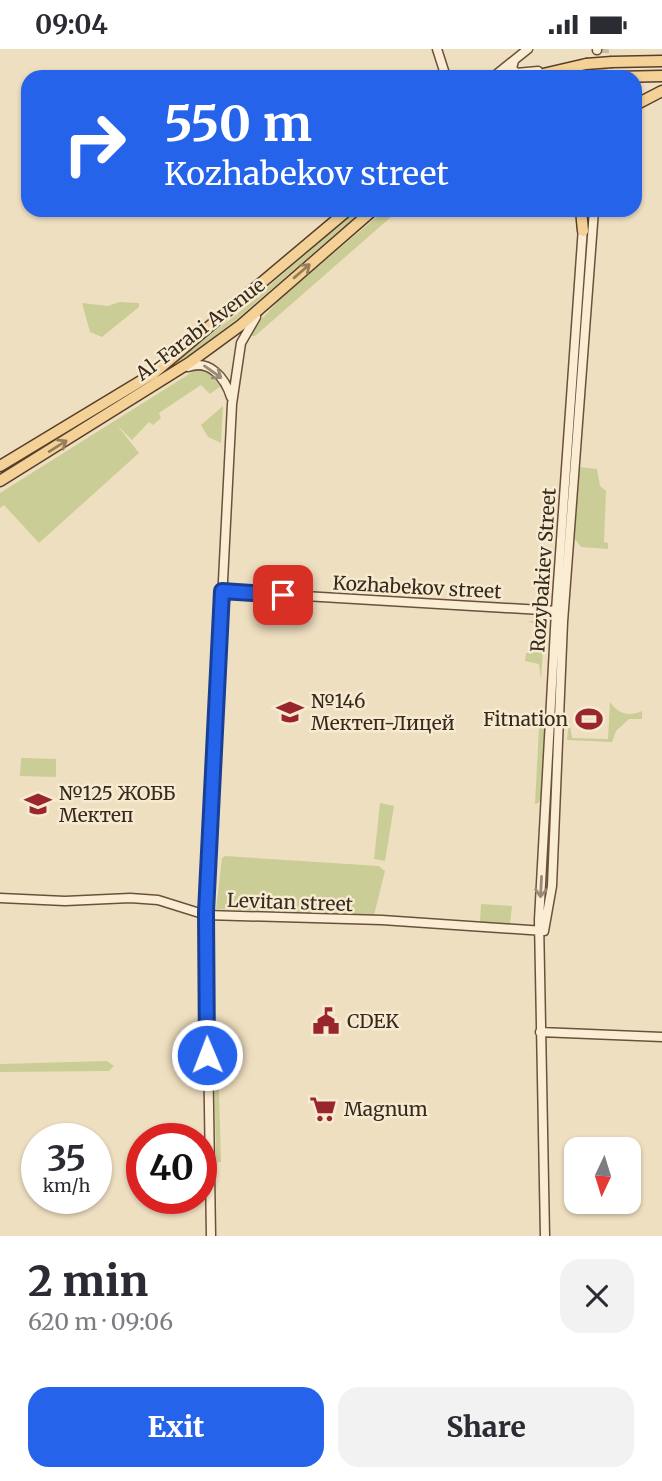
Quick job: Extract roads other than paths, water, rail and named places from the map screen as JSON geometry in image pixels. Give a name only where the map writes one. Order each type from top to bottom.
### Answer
[{"type":"main road","points":[[555,70],[586,64],[662,61]]},
{"type":"main road","points":[[642,76],[662,76]]},
{"type":"main road","points":[[642,101],[662,91]]},
{"type":"main road","name":"Al-Farabi Avenue","points":[[0,466],[154,373],[340,217]]},
{"type":"main road","name":"Al-Farabi Avenue","points":[[0,481],[178,371],[241,325],[365,217]]},
{"type":"main road","points":[[583,231],[587,217]]},
{"type":"street","points":[[437,49],[444,70]]},
{"type":"street","points":[[502,70],[528,49]]},
{"type":"street","points":[[612,62],[662,56]]},
{"type":"street","points":[[513,61],[512,68],[515,70]]},
{"type":"street","points":[[545,70],[562,68]]},
{"type":"street","name":"Rozybakiev Street","points":[[560,611],[565,600],[590,251],[589,217]]},
{"type":"street","name":"Rozybakiev Street","points":[[545,1236],[540,933],[544,931],[552,886],[560,611],[583,231]]},
{"type":"street","points":[[211,1236],[206,915],[233,404],[243,334],[279,291]]},
{"type":"street","points":[[178,371],[194,364],[210,368],[224,380],[233,404]]},
{"type":"street","points":[[565,600],[570,560],[577,550]]},
{"type":"street","name":"Kozhabekov street","points":[[222,591],[560,611]]},
{"type":"street","name":"Levitan street","points":[[0,898],[158,900],[206,915],[382,920],[540,933]]},
{"type":"street","points":[[540,1032],[662,1037]]},
{"type":"tunnel","points":[[604,70],[605,49]]},
{"type":"tunnel","points":[[596,70],[597,50]]},
{"type":"place","name":"№146 Мектеп-Лицей","points":[[290,712]]},
{"type":"place","name":"Fitnation","points":[[589,719]]},
{"type":"place","name":"№125 ЖОББ Мектеп","points":[[38,804]]},
{"type":"place","name":"CDEK","points":[[326,1021]]},
{"type":"place","name":"Magnum","points":[[323,1109]]}]
